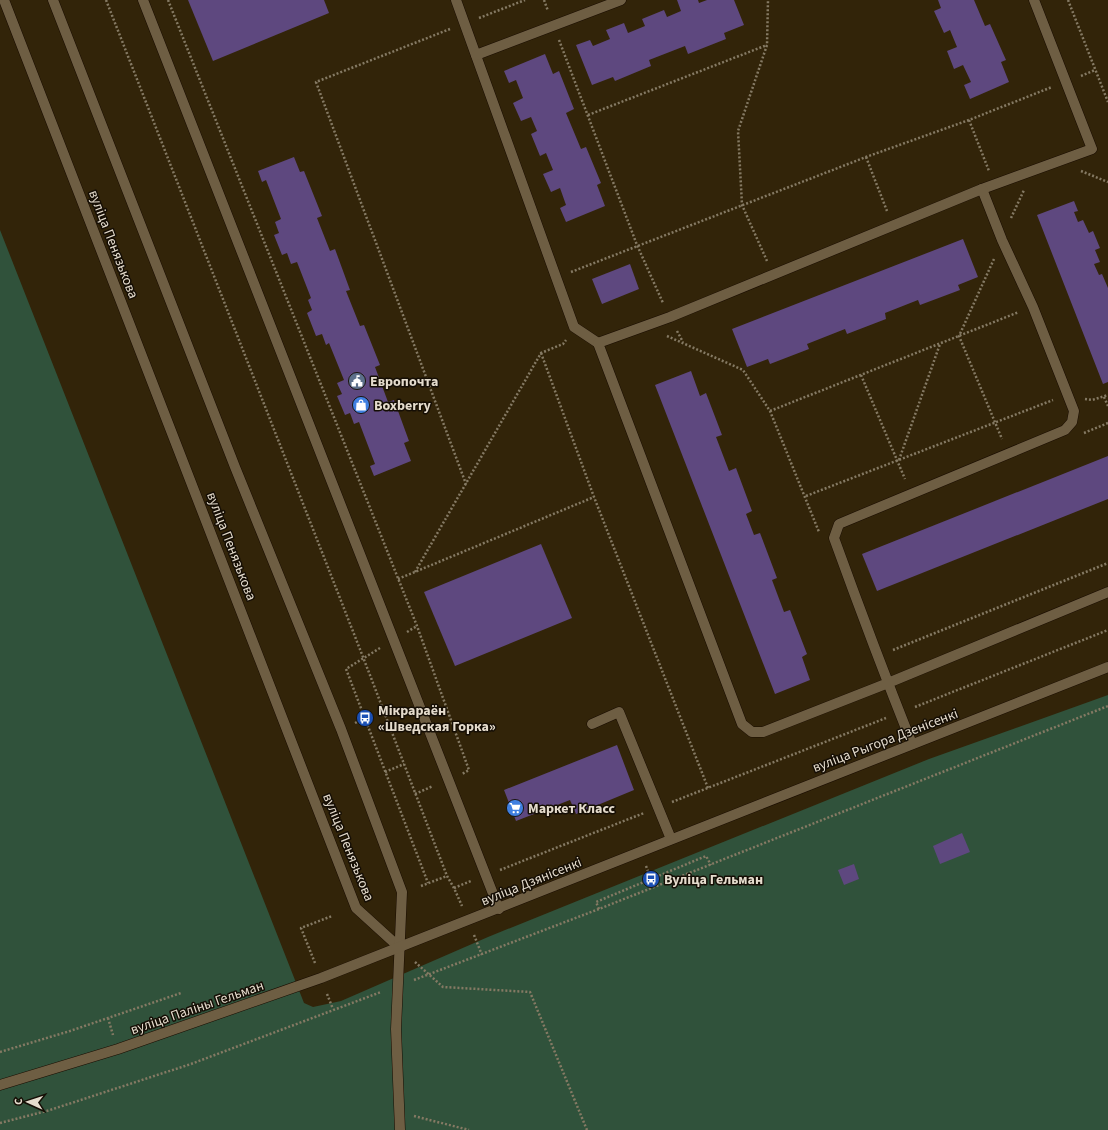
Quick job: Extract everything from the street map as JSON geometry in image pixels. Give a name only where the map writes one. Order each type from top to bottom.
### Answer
[{"type":"street","name":"вуліца Пенязькова","points":[[4,0],[356,908],[400,948]]},
{"type":"street","points":[[53,0],[235,467],[341,729],[402,892],[396,1029],[398,1112],[400,1130]]},
{"type":"street","points":[[143,0],[499,909]]},
{"type":"street","points":[[456,0],[574,327],[598,343],[742,724],[752,732],[763,732],[888,683],[1108,592]]},
{"type":"street","points":[[476,55],[621,0]]},
{"type":"street","points":[[598,343],[670,317],[982,189],[1092,149],[1034,0]]},
{"type":"street","points":[[912,744],[877,656],[834,538],[839,524],[910,493],[1008,455],[1065,430],[1072,422],[1074,411],[982,189]]},
{"type":"street","name":"вуліца Рыгора Дзенісенкі","points":[[671,839],[1108,668]]},
{"type":"street","points":[[592,724],[619,712],[671,839]]},
{"type":"street","name":"вуліца Дзянісенкі","points":[[400,948],[671,839]]},
{"type":"street","name":"вуліца Паліны Гельман","points":[[0,1085],[118,1049],[321,978],[400,948]]},
{"type":"path","points":[[106,0],[447,876],[463,908]]},
{"type":"path","points":[[168,0],[398,579],[470,770],[415,794]]},
{"type":"path","points":[[466,484],[316,82],[525,0]]},
{"type":"path","points":[[544,0],[637,246],[683,343]]},
{"type":"path","points":[[768,0],[767,45],[738,131],[742,204],[773,275]]},
{"type":"path","points":[[1068,0],[1108,102]]},
{"type":"path","points":[[588,115],[767,45]]},
{"type":"path","points":[[568,273],[742,204],[969,120],[1095,70]]},
{"type":"path","points":[[866,157],[893,226]]},
{"type":"path","points":[[1077,169],[1108,182]]},
{"type":"path","points":[[1002,240],[1025,189]]},
{"type":"path","points":[[998,263],[995,256],[959,336],[1008,455]]},
{"type":"path","points":[[1015,306],[1017,313]]},
{"type":"path","points":[[770,411],[1032,307]]},
{"type":"path","points":[[647,326],[743,370],[770,411],[820,533]]},
{"type":"path","points":[[415,572],[541,353],[564,344],[574,327]]},
{"type":"path","points":[[898,461],[940,344]]},
{"type":"path","points":[[541,353],[594,497],[708,788]]},
{"type":"path","points":[[861,375],[910,493]]},
{"type":"path","points":[[806,496],[1067,394]]},
{"type":"path","points":[[1104,397],[1108,406]]},
{"type":"path","points":[[1080,434],[1108,424]]},
{"type":"path","points":[[398,579],[594,497]]},
{"type":"path","points":[[877,656],[1108,563]]},
{"type":"path","points":[[454,888],[1108,630]]},
{"type":"path","points":[[363,657],[346,669],[428,883]]},
{"type":"path","points":[[0,1123],[50,1110],[191,1064],[333,1009],[482,955],[599,910],[1108,706]]},
{"type":"path","points":[[385,772],[404,764]]},
{"type":"path","points":[[599,910],[596,902],[706,856],[711,865]]},
{"type":"path","points":[[421,886],[447,876]]},
{"type":"path","points":[[315,963],[301,928],[332,916]]},
{"type":"path","points":[[474,936],[482,955]]},
{"type":"path","points":[[400,948],[443,987],[530,992],[587,1130]]},
{"type":"path","points":[[0,1052],[70,1031],[181,993]]},
{"type":"path","points":[[327,994],[333,1009]]},
{"type":"path","points":[[398,1112],[469,1130]]},
{"type":"green space","points":[[0,230],[304,1003],[313,1007],[341,1001],[488,937],[929,759],[1108,695],[1108,1130],[0,1130]]},
{"type":"building","points":[[188,0],[324,0],[329,13],[213,61]]},
{"type":"building","points":[[677,0],[698,0],[699,3],[707,0],[734,0],[744,25],[724,33],[726,39],[688,54],[685,46],[649,60],[651,66],[615,81],[613,77],[592,85],[576,45],[590,40],[593,46],[610,39],[606,30],[624,23],[628,33],[645,26],[642,19],[664,10],[667,17],[681,11]]},
{"type":"building","points":[[938,0],[974,0],[985,26],[990,24],[1006,60],[1001,62],[1009,82],[970,99],[964,85],[971,82],[963,65],[954,69],[947,51],[957,47],[950,30],[944,33],[934,11],[941,8]]},
{"type":"building","points":[[545,54],[553,74],[559,71],[574,109],[566,113],[581,149],[586,147],[601,183],[597,185],[605,206],[566,222],[560,208],[566,205],[560,188],[551,192],[543,174],[553,170],[546,153],[540,156],[531,134],[537,131],[531,117],[521,121],[513,103],[523,98],[516,80],[509,83],[504,71]]},
{"type":"building","points":[[294,157],[300,172],[304,171],[322,216],[317,218],[330,251],[335,249],[350,290],[346,291],[360,326],[364,325],[380,365],[375,367],[388,402],[394,400],[409,441],[404,443],[411,461],[374,476],[370,466],[375,464],[359,422],[354,424],[350,413],[345,415],[337,396],[342,394],[337,383],[344,380],[329,343],[326,345],[322,334],[316,336],[307,313],[312,310],[308,300],[311,298],[297,262],[291,264],[287,253],[282,255],[274,235],[279,233],[275,222],[281,219],[266,180],[262,182],[258,171]]},
{"type":"building","points":[[1074,201],[1078,211],[1074,212],[1078,222],[1083,220],[1089,233],[1093,231],[1100,248],[1095,250],[1100,262],[1094,264],[1099,275],[1102,274],[1108,288],[1108,382],[1103,384],[1037,215]]},
{"type":"building","points":[[963,239],[978,277],[958,285],[960,290],[920,305],[918,300],[885,313],[886,319],[847,334],[845,329],[807,344],[809,349],[770,364],[768,359],[747,367],[732,329]]},
{"type":"building","points":[[630,264],[639,289],[602,304],[592,279]]},
{"type":"building","points":[[691,371],[700,396],[706,393],[722,435],[716,437],[729,471],[736,468],[752,511],[746,514],[754,535],[760,533],[777,578],[772,580],[784,612],[790,610],[807,654],[802,657],[810,680],[775,694],[655,385]]},
{"type":"building","points":[[1108,456],[1108,499],[877,591],[862,554]]},
{"type":"building","points":[[541,544],[572,618],[455,666],[424,592]]},
{"type":"building","points":[[617,745],[634,790],[576,814],[570,800],[516,821],[504,790]]},
{"type":"building","points":[[962,833],[970,852],[940,864],[933,846]]},
{"type":"building","points":[[854,864],[859,879],[844,885],[838,870]]},
{"type":"place","name":"Европочта","points":[[357,381]]},
{"type":"place","name":"Boxberry","points":[[361,405]]},
{"type":"place","name":"Мікрараён «Шведская Горка»","points":[[365,718]]},
{"type":"place","name":"Маркет Класс","points":[[515,808]]},
{"type":"place","name":"Вуліца Гельман","points":[[651,879]]}]
